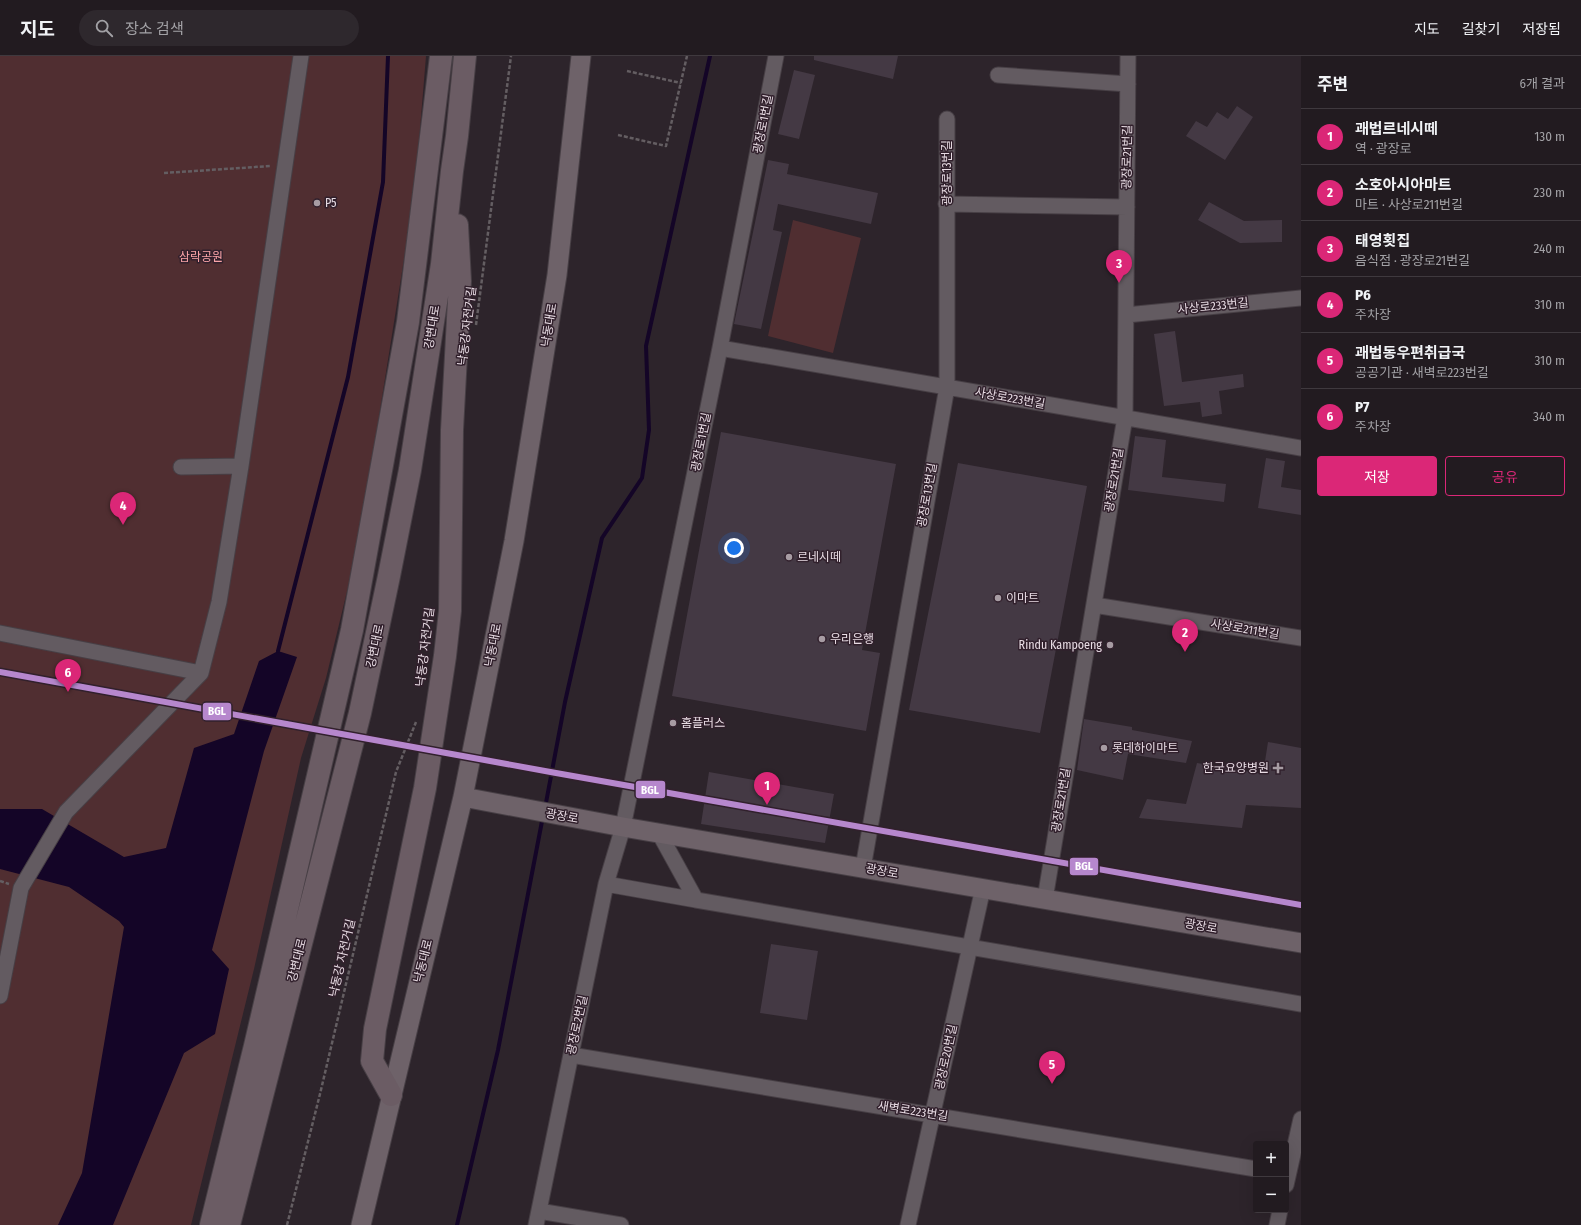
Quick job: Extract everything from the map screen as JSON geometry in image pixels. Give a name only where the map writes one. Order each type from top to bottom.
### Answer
[{"type":"highway","name":"강변대로","points":[[210,1225],[255,1046],[352,630],[408,322],[441,56]]},
{"type":"highway","name":"강변대로","points":[[229,1225],[348,761],[370,668],[410,470],[442,264],[465,56]]},
{"type":"highway","points":[[391,1095],[372,1060],[375,1029],[425,788],[445,656],[450,611],[452,430],[460,282],[452,171],[438,87]]},
{"type":"main road","name":"낙동대로","points":[[361,1225],[463,798],[517,525],[557,275],[581,56]]},
{"type":"main road","name":"광장로","points":[[463,798],[616,826],[1301,943]]},
{"type":"street","points":[[0,996],[22,888],[66,812],[201,673],[219,602],[241,466],[301,56]]},
{"type":"street","name":"광장로1번길","points":[[616,826],[720,348],[776,56]]},
{"type":"street","name":"광장로21번길","points":[[1045,899],[1125,417],[1128,56]]},
{"type":"street","points":[[998,74],[1128,84]]},
{"type":"street","name":"광장로13번길","points":[[863,868],[946,387],[947,119]]},
{"type":"street","points":[[946,204],[1127,207]]},
{"type":"street","name":"사상로233번길","points":[[1126,315],[1301,298]]},
{"type":"street","name":"사상로223번길","points":[[720,348],[1301,448]]},
{"type":"street","points":[[181,467],[241,466]]},
{"type":"street","name":"사상로211번길","points":[[1094,605],[1301,638]]},
{"type":"street","points":[[0,633],[201,673]]},
{"type":"street","name":"광장로2번길","points":[[537,1218],[606,884],[616,826]]},
{"type":"street","points":[[659,833],[696,900]]},
{"type":"street","points":[[606,884],[1301,1004]]},
{"type":"street","name":"광장로20번길","points":[[908,1225],[983,888]]},
{"type":"street","name":"새벽로223번길","points":[[571,1055],[933,1114],[1253,1168]]},
{"type":"street","points":[[1290,1177],[1301,1119]]},
{"type":"street","points":[[1277,1225],[1279,1213]]},
{"type":"street","points":[[537,1218],[621,1225]]},
{"type":"path","name":"낙동강 자전거길","points":[[476,332],[511,56]]},
{"type":"path","points":[[618,135],[666,146],[682,83],[687,56]]},
{"type":"path","points":[[627,71],[682,83]]},
{"type":"path","points":[[164,173],[285,166]]},
{"type":"path","name":"낙동강 자전거길","points":[[287,1225],[320,1094],[396,772],[419,715]]},
{"type":"green space","name":"삼락공원","points":[[0,56],[426,56],[415,190],[359,542],[326,678],[301,758],[254,969],[191,1225],[0,1225]]},
{"type":"green space","points":[[793,220],[861,238],[833,353],[768,336]]},
{"type":"shaded area","points":[[278,651],[297,657],[264,751],[212,950],[229,969],[215,1034],[184,1053],[113,1225],[58,1225],[82,1173],[124,927],[119,921],[69,887],[0,869],[0,809],[42,809],[124,857],[166,848],[194,748],[234,734],[259,661]]},
{"type":"building","points":[[814,56],[898,56],[893,79],[814,60]]},
{"type":"building","points":[[794,70],[815,75],[799,139],[778,134]]},
{"type":"building","points":[[1237,106],[1253,117],[1225,160],[1186,136],[1196,121],[1207,127],[1217,112],[1228,119]]},
{"type":"building","points":[[768,160],[789,164],[787,174],[878,193],[871,224],[778,204],[773,230],[782,232],[761,329],[734,324]]},
{"type":"building","points":[[1209,202],[1244,221],[1282,220],[1282,242],[1240,243],[1198,220]]},
{"type":"building","points":[[1175,331],[1182,382],[1243,374],[1244,387],[1219,391],[1222,414],[1202,417],[1200,402],[1164,406],[1154,334]]},
{"type":"building","name":"르네시떼","points":[[721,432],[896,464],[862,650],[880,653],[866,731],[672,696]]},
{"type":"building","points":[[1135,436],[1166,440],[1162,477],[1226,484],[1224,502],[1128,490]]},
{"type":"building","points":[[1266,458],[1285,461],[1281,487],[1301,490],[1301,515],[1258,508]]},
{"type":"building","name":"이마트","points":[[958,463],[1087,486],[1040,733],[909,710]]},
{"type":"building","name":"롯데하이마트","points":[[1084,719],[1132,727],[1132,730],[1192,741],[1186,763],[1128,754],[1123,780],[1077,770]]},
{"type":"building","points":[[1268,742],[1301,748],[1301,808],[1246,805],[1242,828],[1139,818],[1147,799],[1186,804],[1197,763],[1263,774]]},
{"type":"building","points":[[709,772],[834,794],[825,843],[701,824]]},
{"type":"building","points":[[771,944],[818,951],[807,1020],[760,1013]]},
{"type":"waterway","points":[[278,651],[348,377],[383,182],[388,56]]},
{"type":"waterway","points":[[545,808],[565,702],[602,538],[642,478],[649,430],[646,346],[710,56]]},
{"type":"waterway","points":[[457,1225],[498,1050],[543,816]]},
{"type":"transit line","name":"BGL","points":[[0,672],[556,773],[1301,905]]},
{"type":"place","name":"P5","points":[[317,203]]},
{"type":"place","name":"태영횟집","points":[[1119,283]]},
{"type":"place","name":"P6","points":[[123,525]]},
{"type":"place","name":"르네시떼","points":[[789,557]]},
{"type":"place","name":"이마트","points":[[998,598]]},
{"type":"place","name":"우리은행","points":[[822,639]]},
{"type":"place","name":"Rindu Kampoeng","points":[[1110,645]]},
{"type":"place","name":"소호아시아마트","points":[[1185,652]]},
{"type":"place","name":"P7","points":[[68,692]]},
{"type":"place","name":"홈플러스","points":[[673,723]]},
{"type":"place","name":"롯데하이마트","points":[[1104,748]]},
{"type":"place","name":"한국요양병원","points":[[1278,768]]},
{"type":"place","name":"괘법르네시떼","points":[[767,805]]},
{"type":"place","name":"괘법동우편취급국","points":[[1052,1084]]}]
